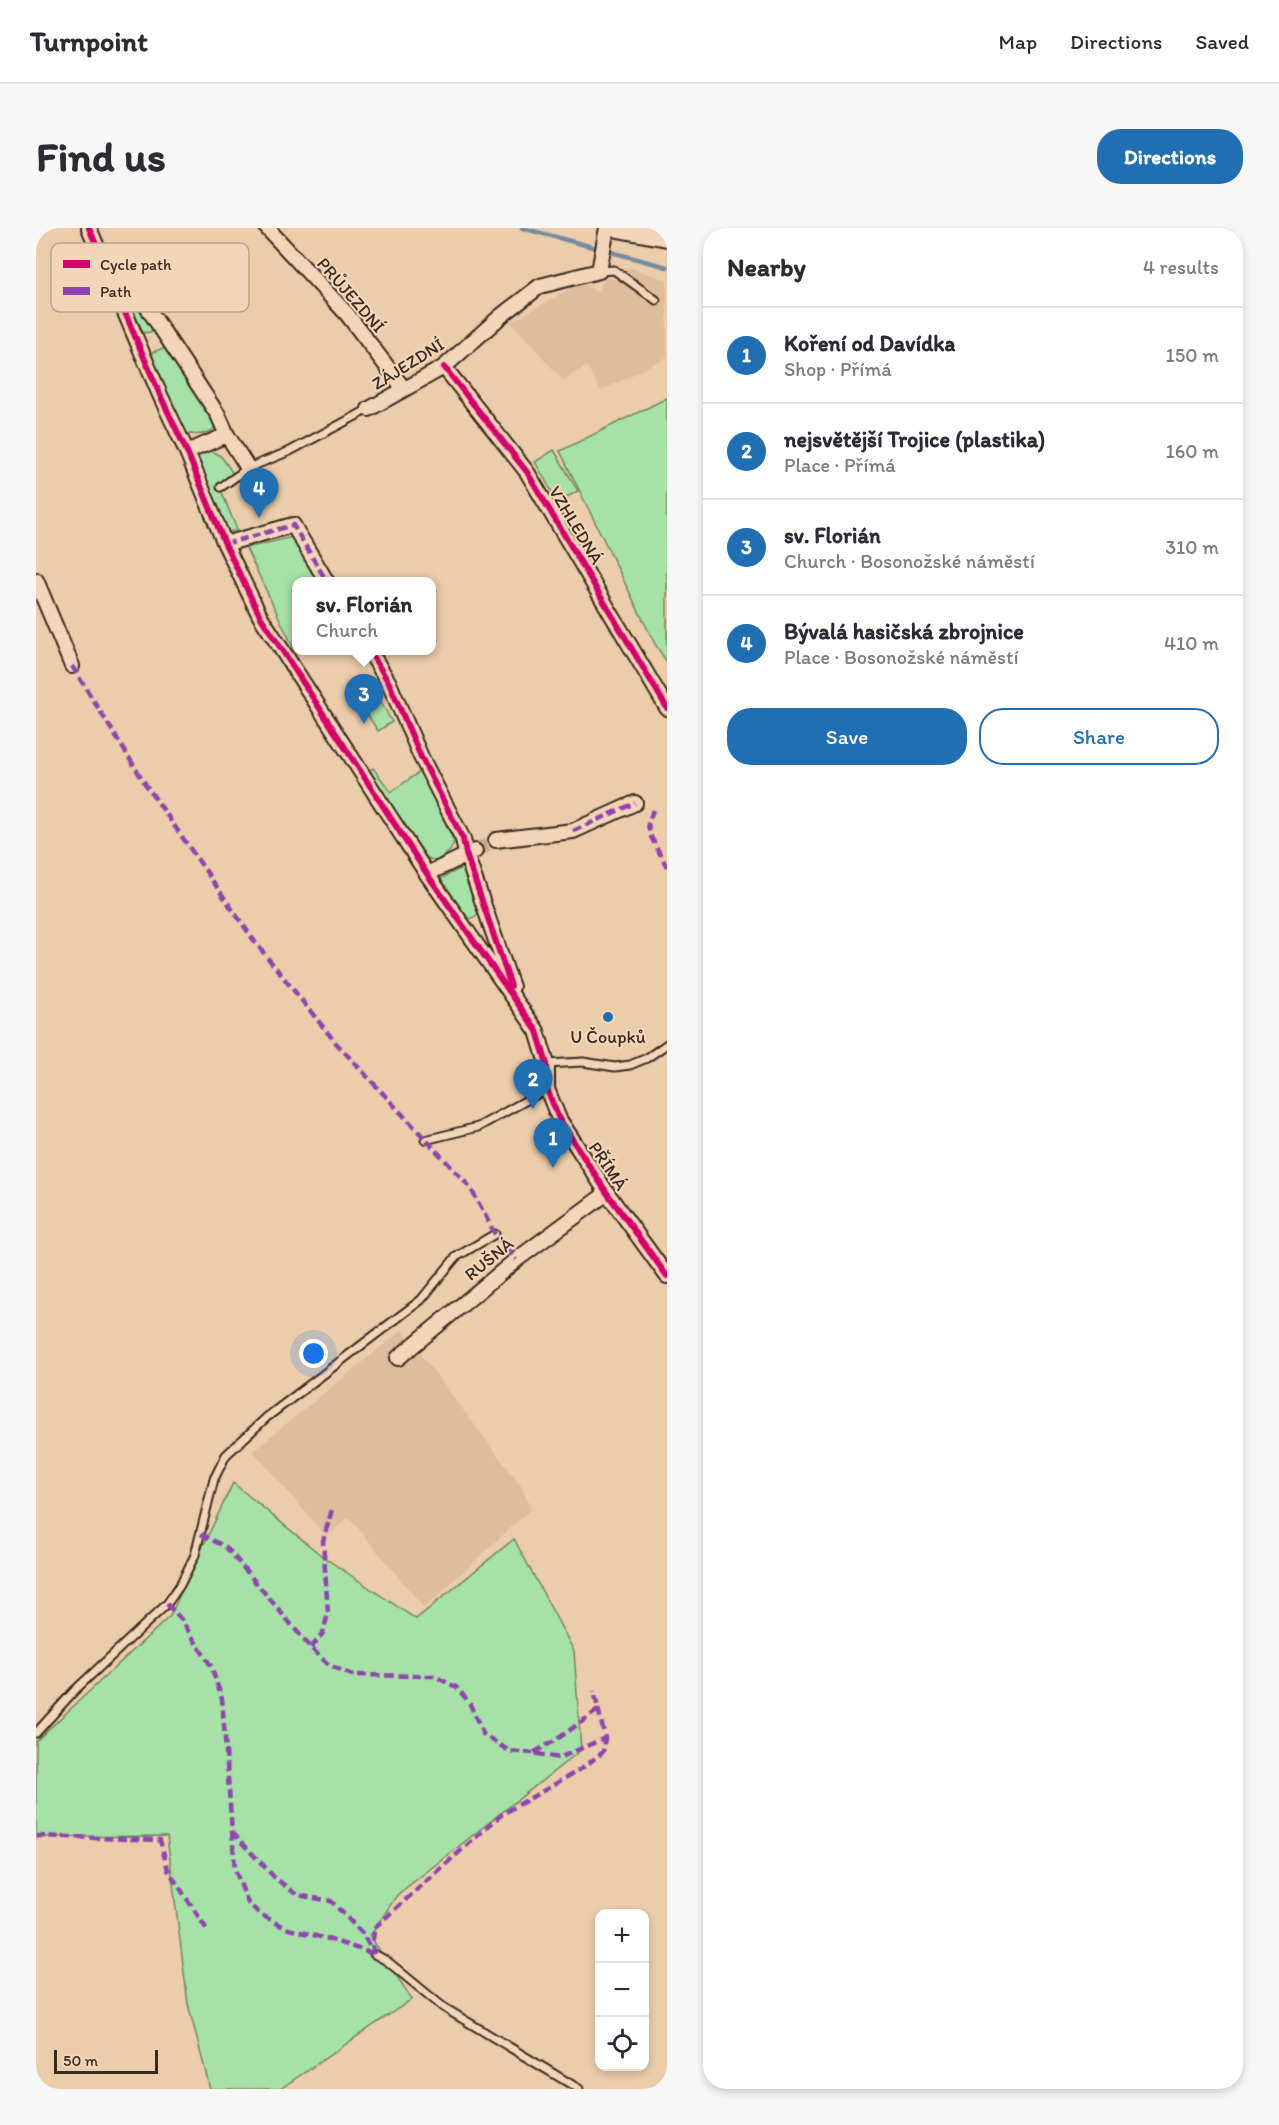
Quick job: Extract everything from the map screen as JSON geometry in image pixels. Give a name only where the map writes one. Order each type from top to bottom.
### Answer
[{"type":"main road","points":[[618,228],[667,237]]},
{"type":"street","name":"PŘÍMÁ","points":[[89,228],[96,243]]},
{"type":"street","name":"PRŮJEZDNÍ","points":[[267,228],[347,314],[404,389]]},
{"type":"street","points":[[600,266],[606,235]]},
{"type":"street","name":"ZÁJEZDNÍ","points":[[369,409],[444,367],[501,316],[540,286],[600,266]]},
{"type":"street","name":"PŘÍMÁ","points":[[126,312],[225,544],[260,616],[427,874],[537,1031],[547,1064],[547,1089],[559,1119],[607,1192],[667,1276]]},
{"type":"street","points":[[150,312],[218,415],[227,435],[248,468]]},
{"type":"street","points":[[140,344],[163,332]]},
{"type":"street","name":"VZHLEDNÁ","points":[[444,367],[527,472],[667,708]]},
{"type":"street","points":[[187,452],[227,435]]},
{"type":"street","points":[[225,544],[293,525],[324,577]]},
{"type":"street","points":[[36,580],[72,666]]},
{"type":"street","points":[[372,655],[389,683],[421,757],[470,853],[514,998]]},
{"type":"street","points":[[496,840],[573,831],[635,802]]},
{"type":"street","points":[[427,874],[470,853]]},
{"type":"street","name":"RUŠNÁ","points":[[398,1358],[516,1260],[607,1192]]},
{"type":"lane","points":[[600,266],[614,270],[656,300]]},
{"type":"lane","name":"ZÁJEZDNÍ","points":[[221,487],[248,468],[290,451],[369,409]]},
{"type":"lane","points":[[547,1064],[583,1062],[615,1066],[630,1065],[647,1058],[667,1044]]},
{"type":"lane","points":[[425,1140],[478,1127],[547,1089]]},
{"type":"lane","points":[[36,1733],[75,1690],[167,1604],[195,1555],[214,1479],[226,1455],[267,1417],[421,1300],[456,1257],[495,1234]]},
{"type":"lane","points":[[374,1954],[387,1960],[443,2007],[579,2089]]},
{"type":"shaded area","points":[[626,267],[667,280],[667,357],[601,391],[587,366],[563,380],[511,322],[581,283],[598,292],[605,276],[621,281]]},
{"type":"shaded area","points":[[402,1330],[521,1486],[531,1509],[424,1608],[349,1517],[326,1536],[253,1451]]},
{"type":"green space","points":[[134,312],[145,312],[154,328],[151,332],[143,332]]},
{"type":"green space","points":[[163,348],[168,351],[208,412],[212,412],[216,419],[214,429],[209,432],[189,434],[183,432],[152,359],[153,352]]},
{"type":"green space","points":[[667,398],[667,662],[655,644],[560,451]]},
{"type":"green space","points":[[203,450],[218,454],[233,474],[219,485],[237,530],[229,532],[221,516],[196,453]]},
{"type":"green space","points":[[554,450],[578,491],[558,502],[535,462]]},
{"type":"green space","points":[[292,537],[317,577],[292,577],[292,645],[246,548]]},
{"type":"green space","points":[[379,698],[392,722],[378,731],[363,708]]},
{"type":"green space","points":[[373,768],[391,792],[421,771],[454,842],[450,851],[436,861],[427,858],[367,772]]},
{"type":"green space","points":[[463,867],[480,914],[466,921],[438,880]]},
{"type":"green space","points":[[233,1483],[322,1556],[416,1619],[514,1539],[574,1651],[581,1750],[397,1895],[370,1936],[412,1999],[280,2089],[210,2089],[188,2004],[167,1836],[36,1837],[36,1741],[170,1616]]},
{"type":"waterway","points":[[522,228],[667,267]]},
{"type":"tunnel","points":[[475,851],[496,840]]},
{"type":"marked path","points":[[225,544],[293,525],[324,577]]},
{"type":"marked path","points":[[72,666],[146,785],[255,942],[336,1043],[470,1187],[495,1234],[516,1260]]},
{"type":"marked path","points":[[573,831],[635,803]]},
{"type":"marked path","points":[[653,810],[648,824],[650,835],[667,867]]},
{"type":"marked path","points":[[311,1648],[323,1633],[328,1613],[323,1541],[333,1506]]},
{"type":"marked path","points":[[201,1534],[226,1547],[311,1648],[329,1665],[352,1675],[434,1676],[456,1687],[469,1702],[483,1734],[509,1751],[533,1753]]},
{"type":"marked path","points":[[167,1604],[180,1618],[211,1666],[222,1699],[235,1870],[248,1903],[260,1914],[285,1928],[374,1954]]},
{"type":"marked path","points":[[374,1954],[372,1944],[375,1927],[501,1815],[581,1769],[603,1752],[605,1738],[594,1691]]},
{"type":"marked path","points":[[598,1710],[556,1740],[533,1753],[559,1758],[605,1738]]},
{"type":"marked path","points":[[232,1832],[275,1878],[297,1895],[331,1901],[363,1934],[372,1951]]},
{"type":"marked path","points":[[36,1836],[160,1840],[168,1870],[208,1931]]},
{"type":"cycle path","points":[[89,228],[95,243]]},
{"type":"cycle path","points":[[125,312],[225,544],[260,616],[427,874],[537,1031],[547,1064],[547,1089],[559,1119],[607,1193],[667,1276]]},
{"type":"cycle path","points":[[444,367],[527,472],[667,708]]},
{"type":"cycle path","points":[[372,655],[389,683],[421,757],[463,839],[466,854],[511,986]]},
{"type":"place","name":"Bývalá hasičská zbrojnice","points":[[259,518]]},
{"type":"place","name":"sv. Florián","points":[[364,724]]},
{"type":"place","name":"U Čoupků","points":[[608,1017]]},
{"type":"place","name":"nejsvětější Trojice (plastika)","points":[[533,1109]]},
{"type":"place","name":"Koření od Davídka","points":[[553,1168]]}]
